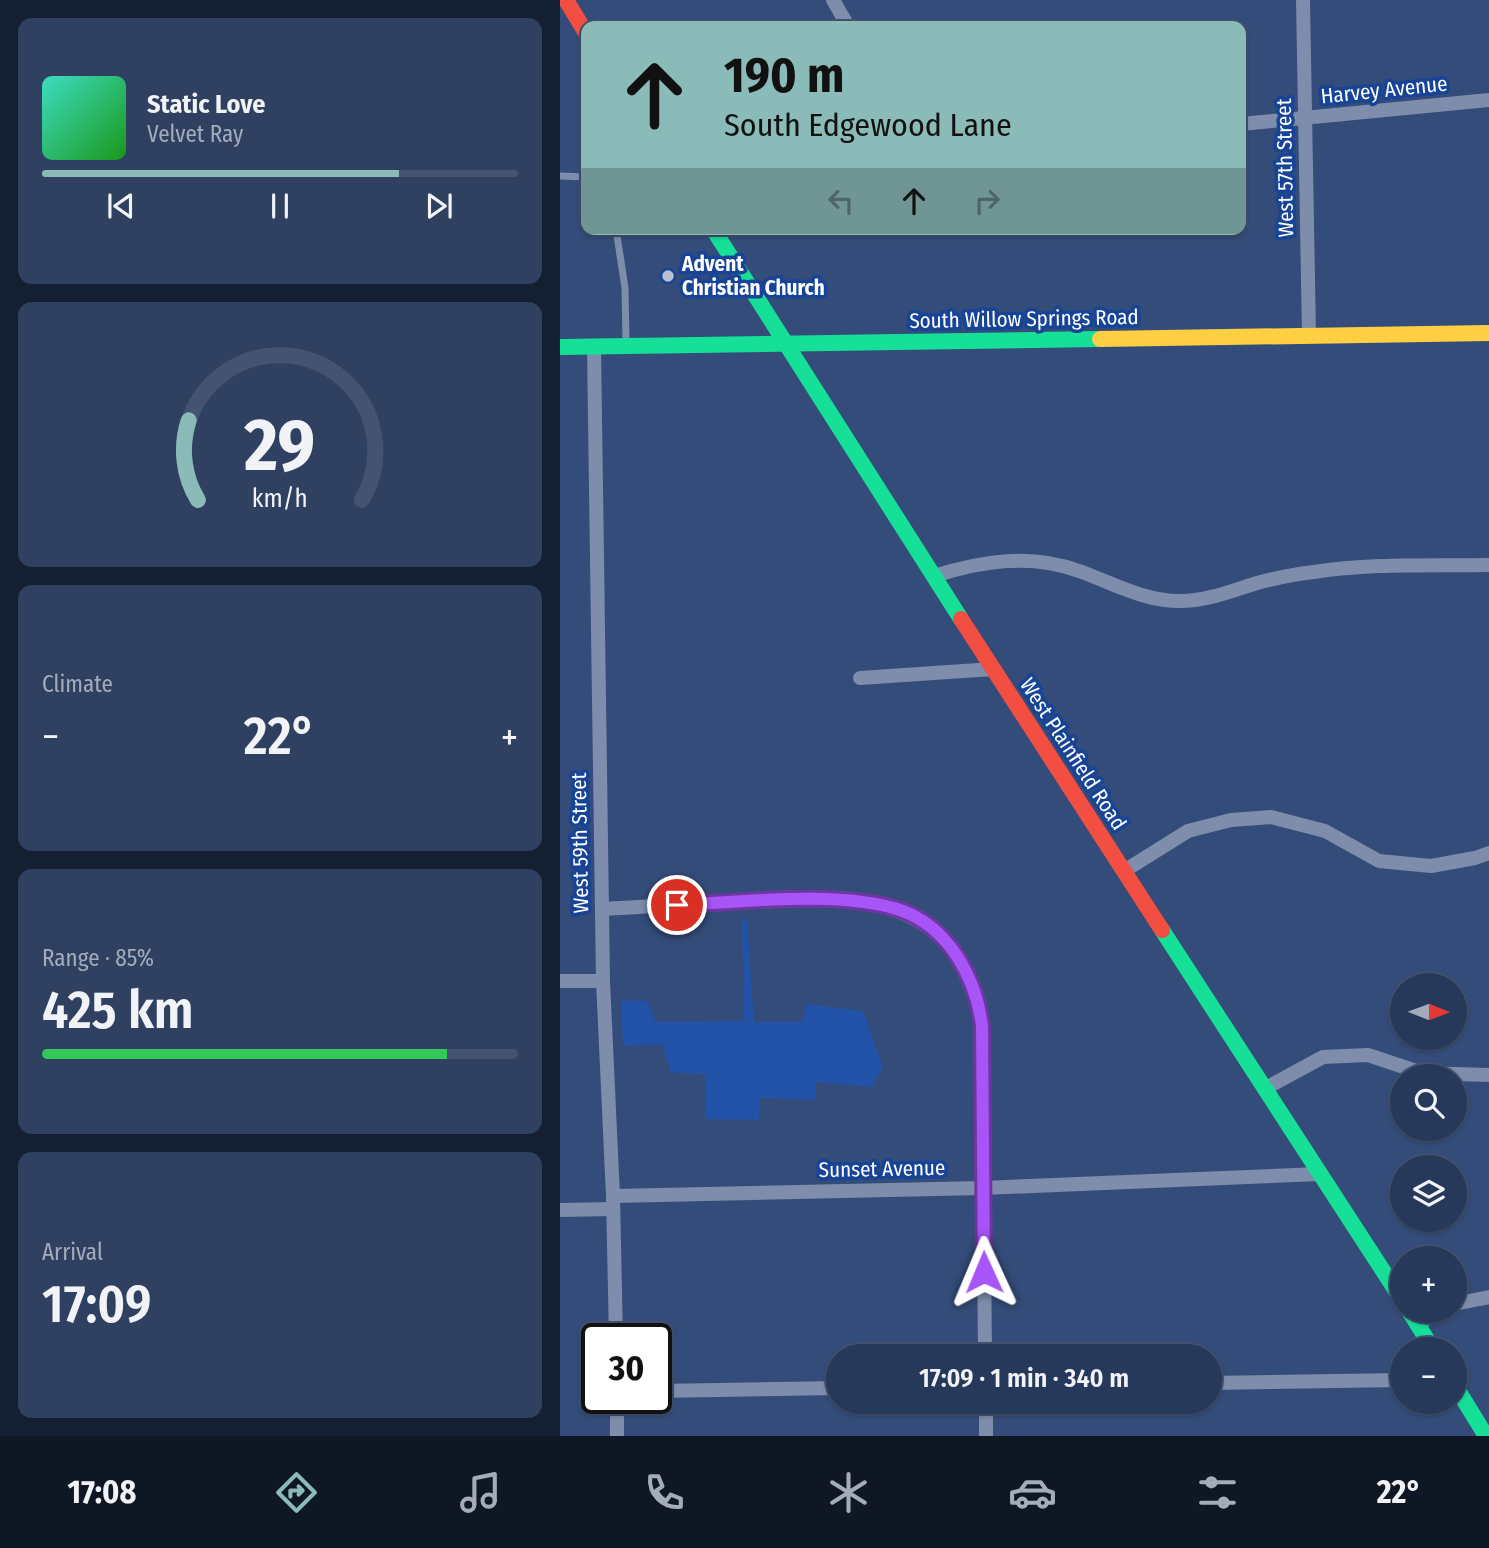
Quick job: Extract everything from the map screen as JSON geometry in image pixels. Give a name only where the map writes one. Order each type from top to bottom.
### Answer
[{"type":"main road","points":[[566,0],[581,25]]},
{"type":"main road","name":"West Plainfield Road","points":[[717,235],[993,669],[1390,1282]]},
{"type":"main road","name":"South Willow Springs Road","points":[[560,347],[1489,333]]},
{"type":"main road","points":[[1467,1405],[1486,1436]]},
{"type":"street","points":[[833,0],[845,21]]},
{"type":"street","name":"West 57th Street","points":[[1303,0],[1309,336]]},
{"type":"street","name":"Harvey Avenue","points":[[1246,124],[1306,120],[1489,100]]},
{"type":"street","name":"West 59th Street","points":[[594,346],[602,909],[616,1323]]},
{"type":"street","points":[[934,576],[970,565],[1013,560],[1043,561],[1077,570],[1140,595],[1178,601],[1202,600],[1260,582],[1327,570],[1489,565]]},
{"type":"street","points":[[860,678],[993,669]]},
{"type":"street","points":[[1124,871],[1188,831],[1231,820],[1271,817],[1325,831],[1379,861],[1432,866],[1489,853]]},
{"type":"street","points":[[602,909],[801,900],[844,901],[900,910],[937,932],[953,950],[974,990],[982,1026],[985,1344]]},
{"type":"street","points":[[560,981],[604,981]]},
{"type":"street","points":[[1264,1089],[1323,1057],[1368,1055],[1422,1073],[1489,1075]]},
{"type":"street","name":"Sunset Avenue","points":[[560,1210],[613,1203],[1319,1174]]},
{"type":"street","points":[[1467,1301],[1489,1297]]},
{"type":"street","points":[[1222,1383],[1390,1380]]},
{"type":"street","points":[[672,1391],[826,1388]]},
{"type":"street","points":[[617,1414],[617,1436]]},
{"type":"street","points":[[986,1414],[986,1436]]},
{"type":"lane","points":[[560,176],[581,177]]},
{"type":"lane","points":[[616,235],[625,288],[626,346]]},
{"type":"shaded area","points":[[742,919],[747,920],[754,1022],[802,1022],[806,1004],[863,1011],[883,1067],[872,1087],[816,1082],[815,1100],[760,1098],[759,1120],[705,1119],[705,1074],[671,1073],[662,1044],[623,1046],[621,1000],[647,1001],[656,1022],[743,1021]]},
{"type":"traffic: fast","points":[[717,235],[961,619]]},
{"type":"traffic: fast","points":[[560,347],[1100,339]]},
{"type":"traffic: fast","points":[[1162,930],[1390,1282]]},
{"type":"traffic: fast","points":[[1417,1323],[1425,1337]]},
{"type":"traffic: fast","points":[[1467,1405],[1486,1436]]},
{"type":"traffic: slow","points":[[1100,339],[1489,333]]},
{"type":"traffic: jam","points":[[566,0],[581,25]]},
{"type":"traffic: jam","points":[[961,619],[1162,930]]},
{"type":"place","name":"Advent Christian Church","points":[[668,276]]},
{"type":"route","points":[[677,905],[801,900],[872,904],[900,910],[919,919],[937,932],[953,950],[974,990],[982,1026],[984,1272]]}]
